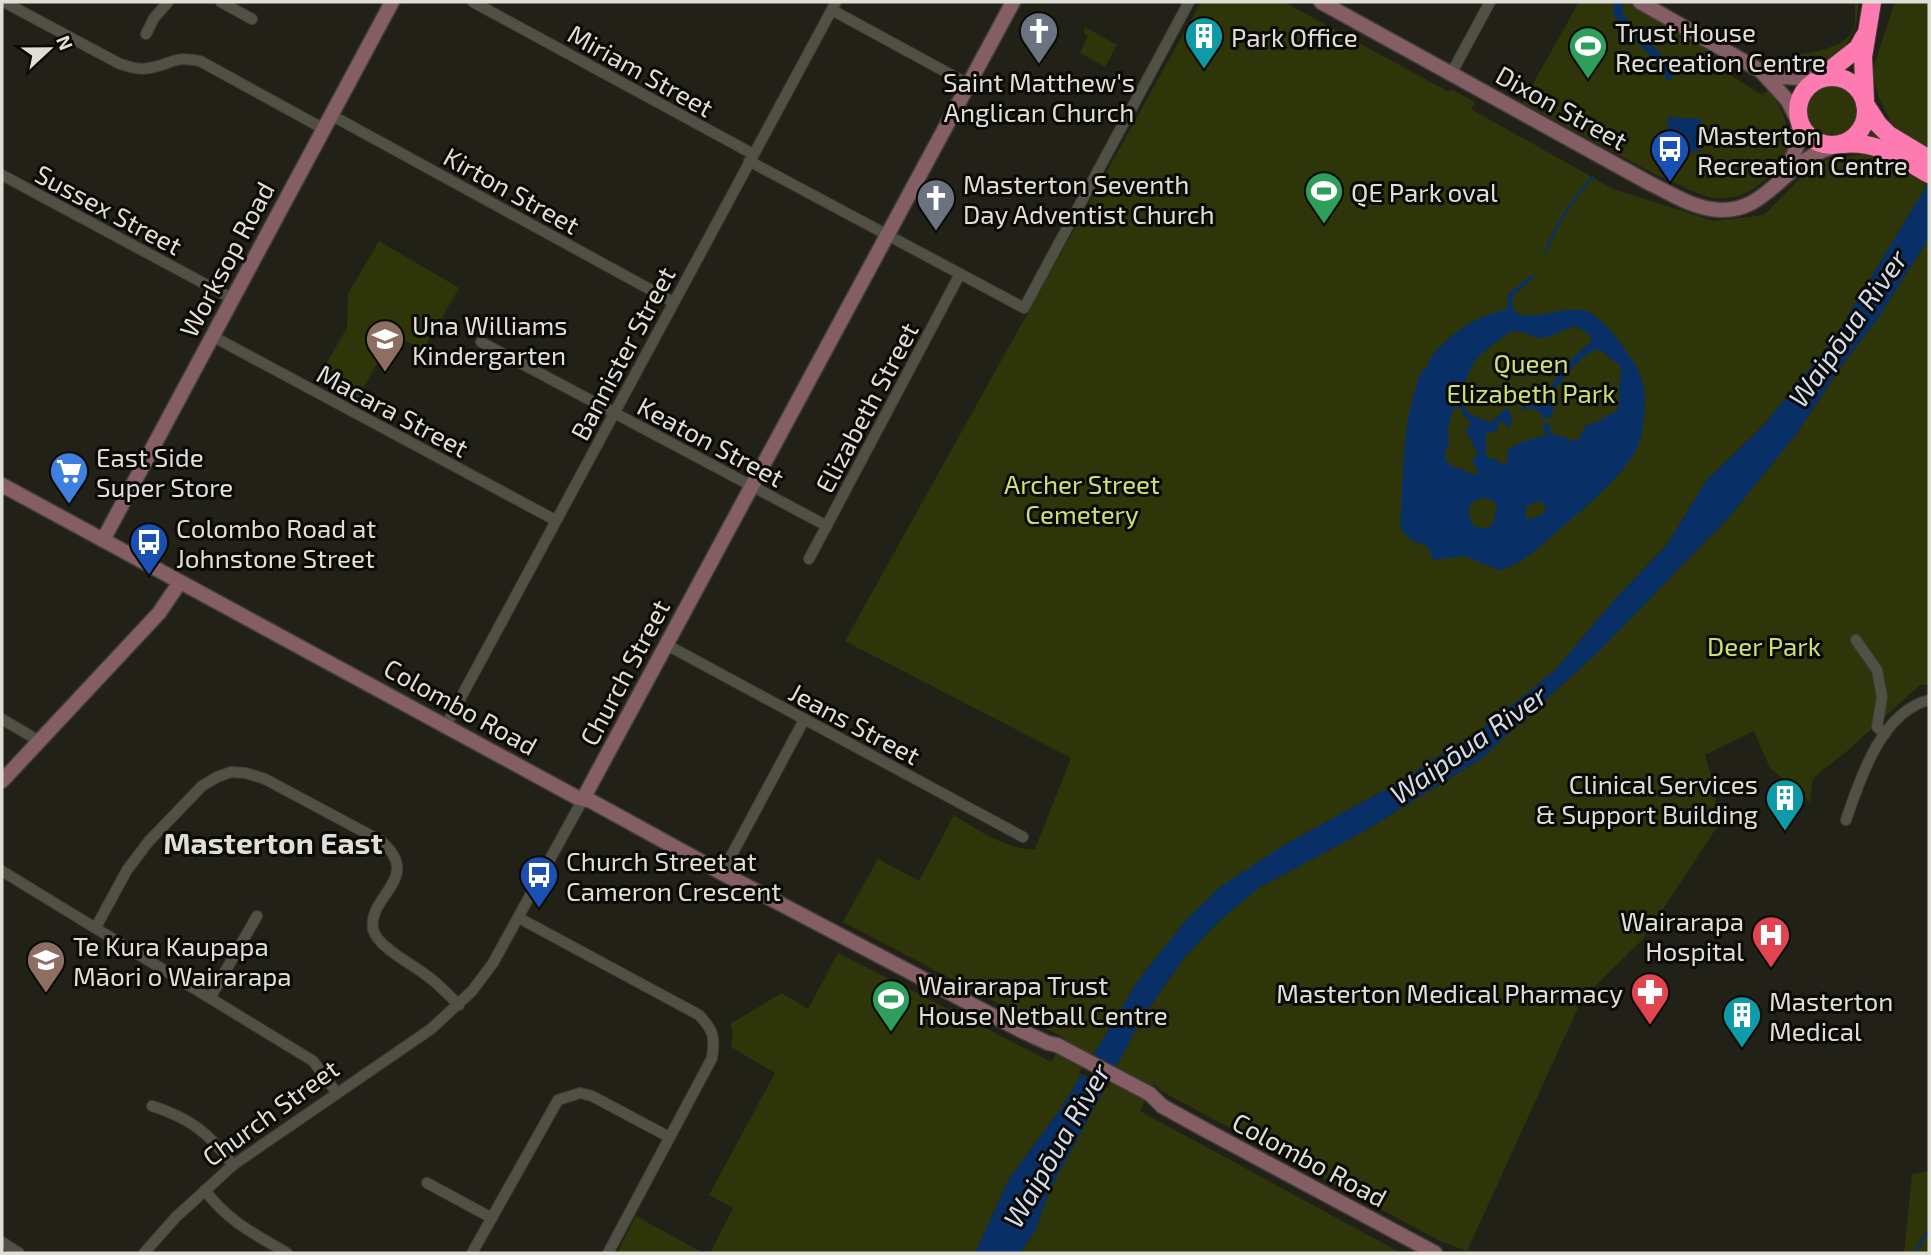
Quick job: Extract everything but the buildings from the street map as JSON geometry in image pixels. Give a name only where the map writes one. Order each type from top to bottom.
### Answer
[{"type":"highway","points":[[1837,145],[1857,135],[1866,115],[1863,57],[1872,2]]},
{"type":"highway","points":[[1869,27],[1858,48],[1809,85],[1798,101],[1799,122],[1810,138],[1818,143],[1872,145],[1929,159]]},
{"type":"highway","points":[[1818,79],[1833,76],[1847,80],[1858,89],[1878,124],[1900,150],[1929,174]]},
{"type":"street","name":"Kirton Street","points":[[4,2],[120,64],[136,69],[151,68],[184,57],[200,61],[327,122],[673,302]]},
{"type":"street","points":[[146,34],[154,18],[168,2]]},
{"type":"street","points":[[221,2],[252,19]]},
{"type":"street","name":"Worksop Road","points":[[103,540],[392,2]]},
{"type":"street","name":"Miriam Street","points":[[473,2],[888,235],[1024,308],[1189,2]]},
{"type":"street","name":"Church Street","points":[[144,1253],[176,1217],[233,1165],[431,1029],[459,1005],[493,963],[1013,2]]},
{"type":"street","name":"Dixon Street","points":[[1321,2],[1651,184],[1710,209],[1737,208],[1763,198],[1811,156],[1837,145]]},
{"type":"street","points":[[1451,74],[1490,2]]},
{"type":"street","points":[[1640,2],[1761,71],[1783,77],[1818,79]]},
{"type":"street","points":[[834,6],[968,84]]},
{"type":"street","name":"Bannister Street","points":[[446,725],[834,6]]},
{"type":"street","points":[[1761,71],[1788,101],[1799,122]]},
{"type":"street","name":"Dixon Street","points":[[1784,178],[1798,143],[1799,122]]},
{"type":"street","name":"Sussex Street","points":[[2,175],[233,299]]},
{"type":"street","name":"Elizabeth Street","points":[[809,559],[960,274]]},
{"type":"street","name":"Macara Street","points":[[212,336],[555,520]]},
{"type":"street","name":"Keaton Street","points":[[481,342],[827,526]]},
{"type":"street","name":"Colombo Road","points":[[2,485],[583,799],[1053,1047],[1435,1253]]},
{"type":"street","points":[[2,781],[159,613],[180,582]]},
{"type":"street","points":[[1856,640],[1877,670],[1882,697],[1877,727],[1885,734]]},
{"type":"street","name":"Jeans Street","points":[[667,645],[1023,837]]},
{"type":"street","points":[[1846,820],[1863,771],[1885,734],[1907,710],[1929,700]]},
{"type":"street","points":[[2,719],[39,741]]},
{"type":"street","points":[[722,873],[804,720]]},
{"type":"street","points":[[96,927],[127,870],[149,841],[192,796],[217,777],[231,772],[246,773],[277,785],[381,841],[393,851],[397,862],[396,876],[374,916],[373,929],[388,949],[428,976],[459,1005]]},
{"type":"street","points":[[2,871],[313,1061],[337,1093]]},
{"type":"street","points":[[210,998],[257,916]]},
{"type":"street","points":[[519,918],[699,1015],[709,1026],[715,1040],[712,1058],[608,1253]]},
{"type":"street","points":[[472,1253],[558,1100],[580,1093],[592,1096],[669,1137]]},
{"type":"street","points":[[152,1106],[183,1118],[204,1131],[233,1165]]},
{"type":"street","points":[[427,1183],[492,1218]]},
{"type":"street","points":[[205,1190],[216,1205],[236,1222],[287,1253]]},
{"type":"street","points":[[2,1242],[19,1253]]},
{"type":"green space","name":"Queen Elizabeth Park","points":[[1201,2],[1284,2],[1447,91],[1453,90],[1475,102],[1471,109],[1613,189],[1714,221],[1764,215],[1809,169],[1830,158],[1874,153],[1897,167],[1903,156],[1866,140],[1873,128],[1910,141],[1892,124],[1879,98],[1872,71],[1895,2],[1929,2],[1929,182],[1835,337],[1763,426],[1706,481],[1667,545],[1615,599],[1555,670],[1493,721],[1392,786],[1284,845],[1187,919],[1139,979],[1062,1107],[1009,1179],[975,1253],[710,1253],[733,1208],[709,1195],[775,1073],[731,1047],[733,1032],[730,1024],[782,993],[808,1009],[838,953],[1052,1062],[1064,1038],[843,922],[878,859],[919,881],[954,815],[1003,843],[1035,849],[1071,758],[845,641]]},
{"type":"green space","points":[[1579,2],[1628,2],[1711,49],[1706,60],[1762,95],[1769,90],[1783,116],[1788,137],[1786,153],[1773,172],[1759,185],[1743,194],[1725,198],[1708,197],[1660,177],[1522,103]]},
{"type":"green space","points":[[1855,2],[1858,2],[1857,19],[1852,35],[1843,49],[1831,60],[1818,68],[1802,71],[1787,70],[1771,62],[1770,57],[1828,48],[1848,37],[1854,27]]},
{"type":"green space","points":[[1085,27],[1117,45],[1105,67],[1080,53],[1088,36],[1084,33]]},
{"type":"green space","points":[[1831,81],[1852,90],[1861,111],[1852,132],[1831,141],[1810,132],[1801,111],[1810,90]]},
{"type":"green space","name":"Deer Park","points":[[1929,238],[1929,685],[1920,685],[1813,778],[1810,802],[1770,768],[1754,731],[1705,755],[1715,788],[1717,827],[1643,939],[1582,999],[1467,1251],[1440,1241],[1163,1092],[1154,1084],[1140,1111],[1401,1253],[1020,1253],[1035,1231],[1050,1190],[1141,1020],[1183,959],[1221,919],[1260,887],[1363,832],[1482,758],[1599,651],[1730,516],[1797,433],[1840,368],[1878,318]]},
{"type":"green space","points":[[379,241],[459,288],[423,350],[393,335],[355,403],[316,381],[347,328],[348,294]]},
{"type":"green space","points":[[1929,1171],[1929,1253],[1904,1253],[1912,1174]]},
{"type":"green space","points":[[636,1216],[703,1253],[617,1253]]},
{"type":"water","points":[[1668,117],[1701,119],[1700,151],[1678,155],[1673,150],[1667,150]]},
{"type":"water","name":"Waipōua River","points":[[1929,182],[1929,238],[1878,318],[1840,368],[1797,433],[1730,516],[1599,651],[1482,758],[1363,832],[1260,887],[1221,919],[1183,959],[1141,1020],[1050,1190],[1035,1231],[1020,1253],[975,1253],[1009,1179],[1062,1107],[1139,979],[1187,919],[1221,886],[1284,845],[1392,786],[1493,721],[1555,670],[1615,599],[1667,545],[1706,481],[1763,426],[1835,337]]},
{"type":"water","points":[[1532,275],[1534,277],[1513,296],[1512,306],[1518,314],[1526,316],[1583,310],[1597,317],[1607,327],[1639,371],[1645,400],[1640,440],[1625,466],[1604,489],[1516,564],[1499,570],[1464,556],[1433,560],[1428,547],[1411,540],[1400,528],[1407,428],[1415,389],[1422,370],[1428,368],[1428,361],[1445,342],[1472,322],[1507,309],[1508,294]],"holes":[[[1576,326],[1591,336],[1591,342],[1560,372],[1548,395],[1539,400],[1523,400],[1521,403],[1524,411],[1530,407],[1541,413],[1542,419],[1552,417],[1556,387],[1582,358],[1594,350],[1602,351],[1621,367],[1618,410],[1592,424],[1586,424],[1581,438],[1569,441],[1565,437],[1551,434],[1549,423],[1542,424],[1546,435],[1508,449],[1507,463],[1500,464],[1495,458],[1489,459],[1486,454],[1486,433],[1497,431],[1499,422],[1503,422],[1509,429],[1512,421],[1509,409],[1505,409],[1490,423],[1466,412],[1465,399],[1460,397],[1460,394],[1474,363],[1494,344],[1514,331],[1540,338]],[[1454,408],[1462,410],[1463,416],[1469,420],[1470,425],[1466,431],[1478,454],[1472,461],[1478,471],[1475,475],[1450,465],[1445,458],[1449,445],[1448,426]],[[1482,498],[1493,500],[1497,508],[1492,525],[1482,529],[1473,525],[1469,517],[1470,504]],[[1539,501],[1546,507],[1543,514],[1529,520],[1525,515],[1527,506]]]},
{"type":"pier","points":[[1089,1055],[1118,1070],[1108,1088],[1079,1073]]},
{"type":"waterway","points":[[1618,2],[1618,14],[1663,63],[1669,75]]},
{"type":"waterway","points":[[1546,252],[1565,212],[1593,177]]},
{"type":"waterway","points":[[1915,1253],[1929,1229]]},
{"type":"place","name":"Saint Matthew's Anglican Church","points":[[1039,65]]},
{"type":"place","name":"Park Office","points":[[1204,70]]},
{"type":"place","name":"Trust House Recreation Centre","points":[[1588,80]]},
{"type":"place","name":"Masterton Recreation Centre","points":[[1670,183]]},
{"type":"place","name":"QE Park oval","points":[[1324,225]]},
{"type":"place","name":"Masterton Seventh Day Adventist Church","points":[[936,232]]},
{"type":"place","name":"Una Williams Kindergarten","points":[[385,373]]},
{"type":"place","name":"East Side Super Store","points":[[69,505]]},
{"type":"place","name":"Colombo Road at Johnstone Street","points":[[149,576]]},
{"type":"place","name":"Clinical Services & Support Building","points":[[1785,832]]},
{"type":"place","name":"Church Street at Cameron Crescent","points":[[539,909]]},
{"type":"place","name":"Wairarapa Hospital","points":[[1771,969]]},
{"type":"place","name":"Te Kura Kaupapa Māori o Wairarapa","points":[[46,994]]},
{"type":"place","name":"Masterton Medical Pharmacy","points":[[1650,1026]]},
{"type":"place","name":"Wairarapa Trust House Netball Centre","points":[[891,1033]]},
{"type":"place","name":"Masterton Medical","points":[[1742,1049]]},
{"type":"district","name":"Masterton East","points":[[273,842]]},
{"type":"park label","name":"Archer Street Cemetery","points":[[1082,498]]}]
